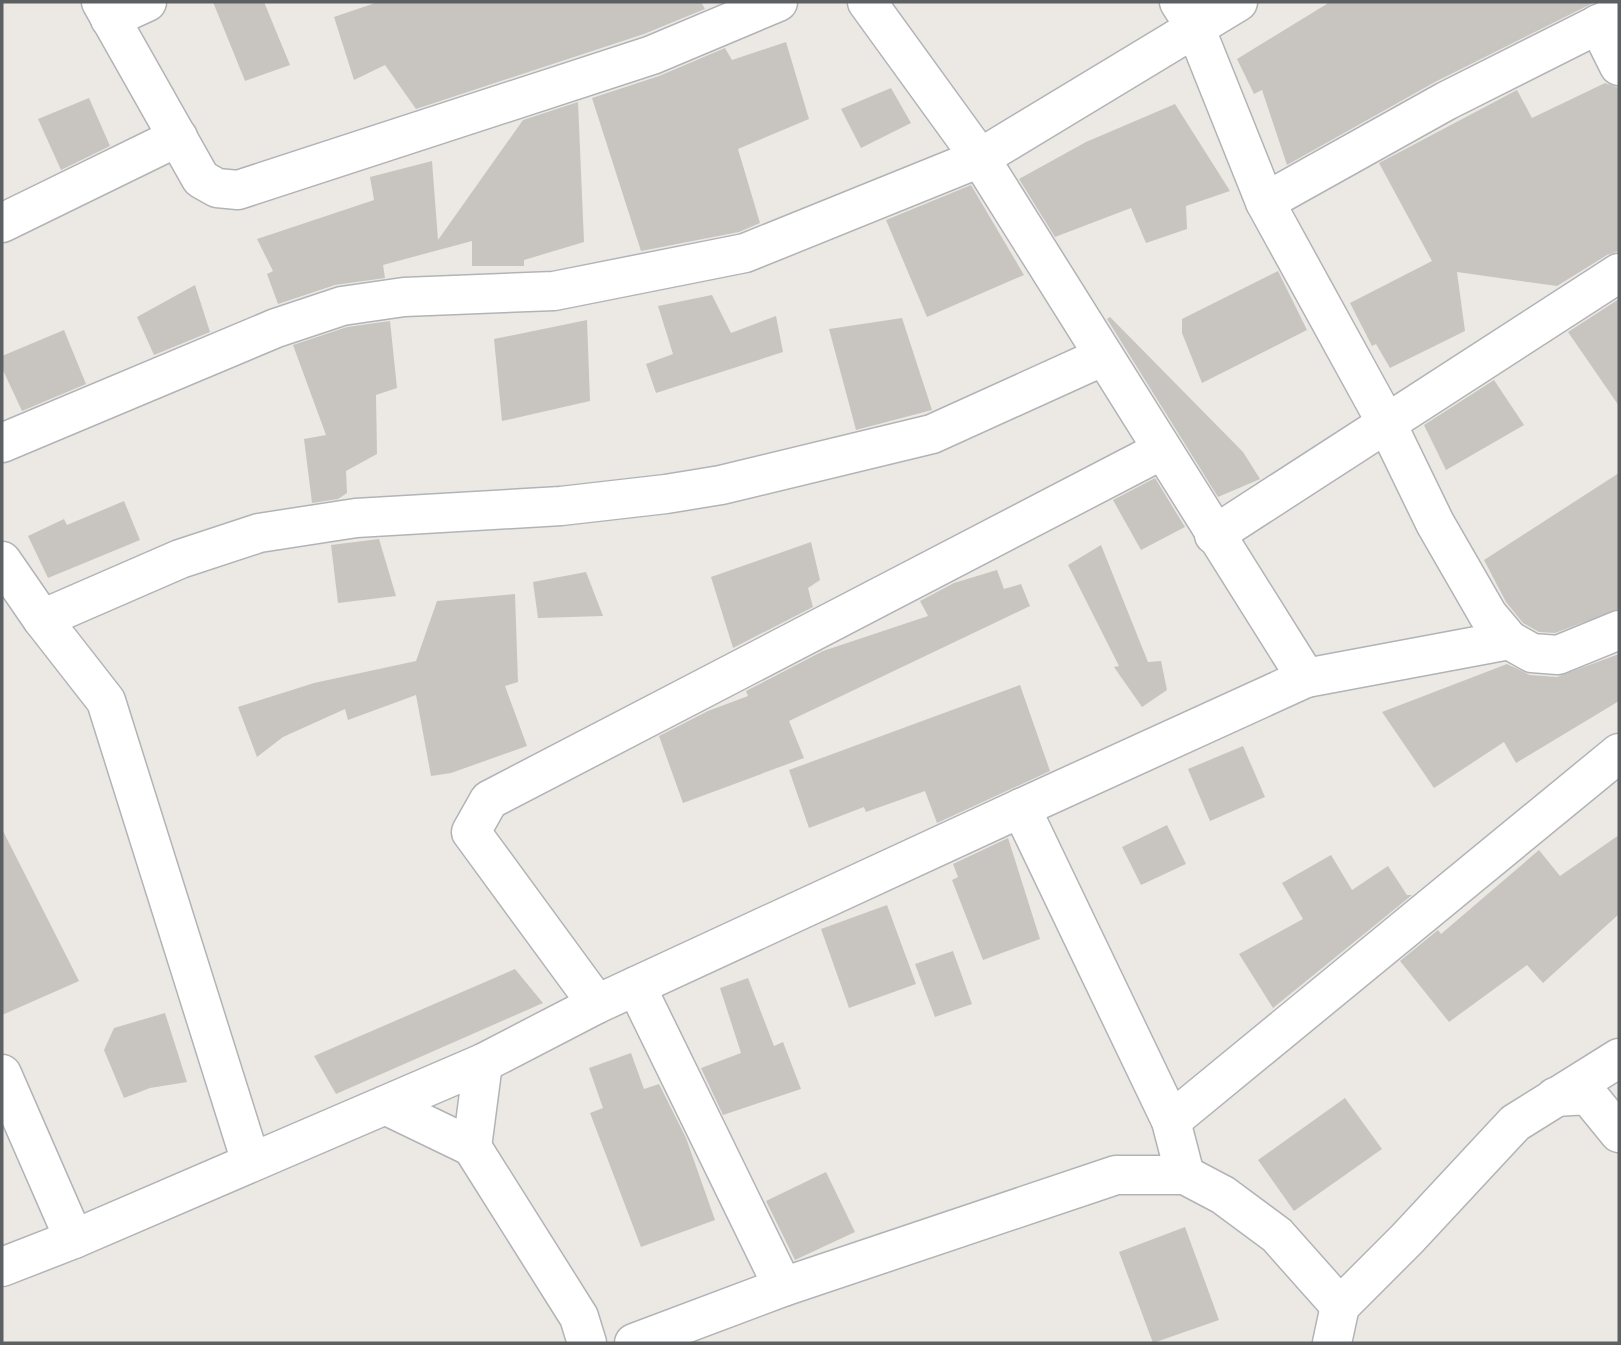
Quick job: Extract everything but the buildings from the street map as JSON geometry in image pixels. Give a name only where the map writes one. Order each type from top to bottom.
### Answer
[{"type":"street","points":[[147,2],[106,10],[201,179],[217,188],[238,190],[652,55],[778,2]]},
{"type":"street","points":[[867,2],[981,158],[1214,535],[1306,678]]},
{"type":"street","points":[[2,443],[276,328],[342,306],[404,297],[554,291],[744,253],[981,158],[1187,15],[1238,2]]},
{"type":"street","points":[[1187,15],[1265,202],[1387,424],[1435,523],[1488,615],[1509,640],[1532,653],[1558,655],[1619,630]]},
{"type":"street","points":[[1265,202],[1446,101],[1609,19],[1619,66]]},
{"type":"street","points":[[2,223],[178,137]]},
{"type":"street","points":[[1214,535],[1619,273]]},
{"type":"street","points":[[42,619],[180,559],[259,533],[356,518],[561,506],[666,495],[721,485],[932,433],[1104,356]]},
{"type":"street","points":[[597,1004],[471,832],[489,800],[1162,450]]},
{"type":"street","points":[[2,561],[42,619],[106,701],[251,1162]]},
{"type":"street","points":[[2,1267],[75,1239],[483,1063],[597,1004],[1306,678],[1509,640]]},
{"type":"street","points":[[1171,1121],[1619,753]]},
{"type":"street","points":[[1021,808],[1171,1121],[1185,1175]]},
{"type":"street","points":[[636,986],[783,1287]]},
{"type":"street","points":[[1332,1343],[1340,1306],[1407,1239],[1515,1123],[1619,1058]]},
{"type":"street","points":[[472,1147],[483,1063]]},
{"type":"street","points":[[2,1074],[75,1239]]},
{"type":"street","points":[[1555,1097],[1588,1095],[1619,1133]]},
{"type":"street","points":[[387,1106],[472,1147],[579,1317],[587,1343]]},
{"type":"street","points":[[634,1343],[783,1287],[1116,1175],[1185,1175],[1223,1195],[1278,1235],[1340,1306]]}]
